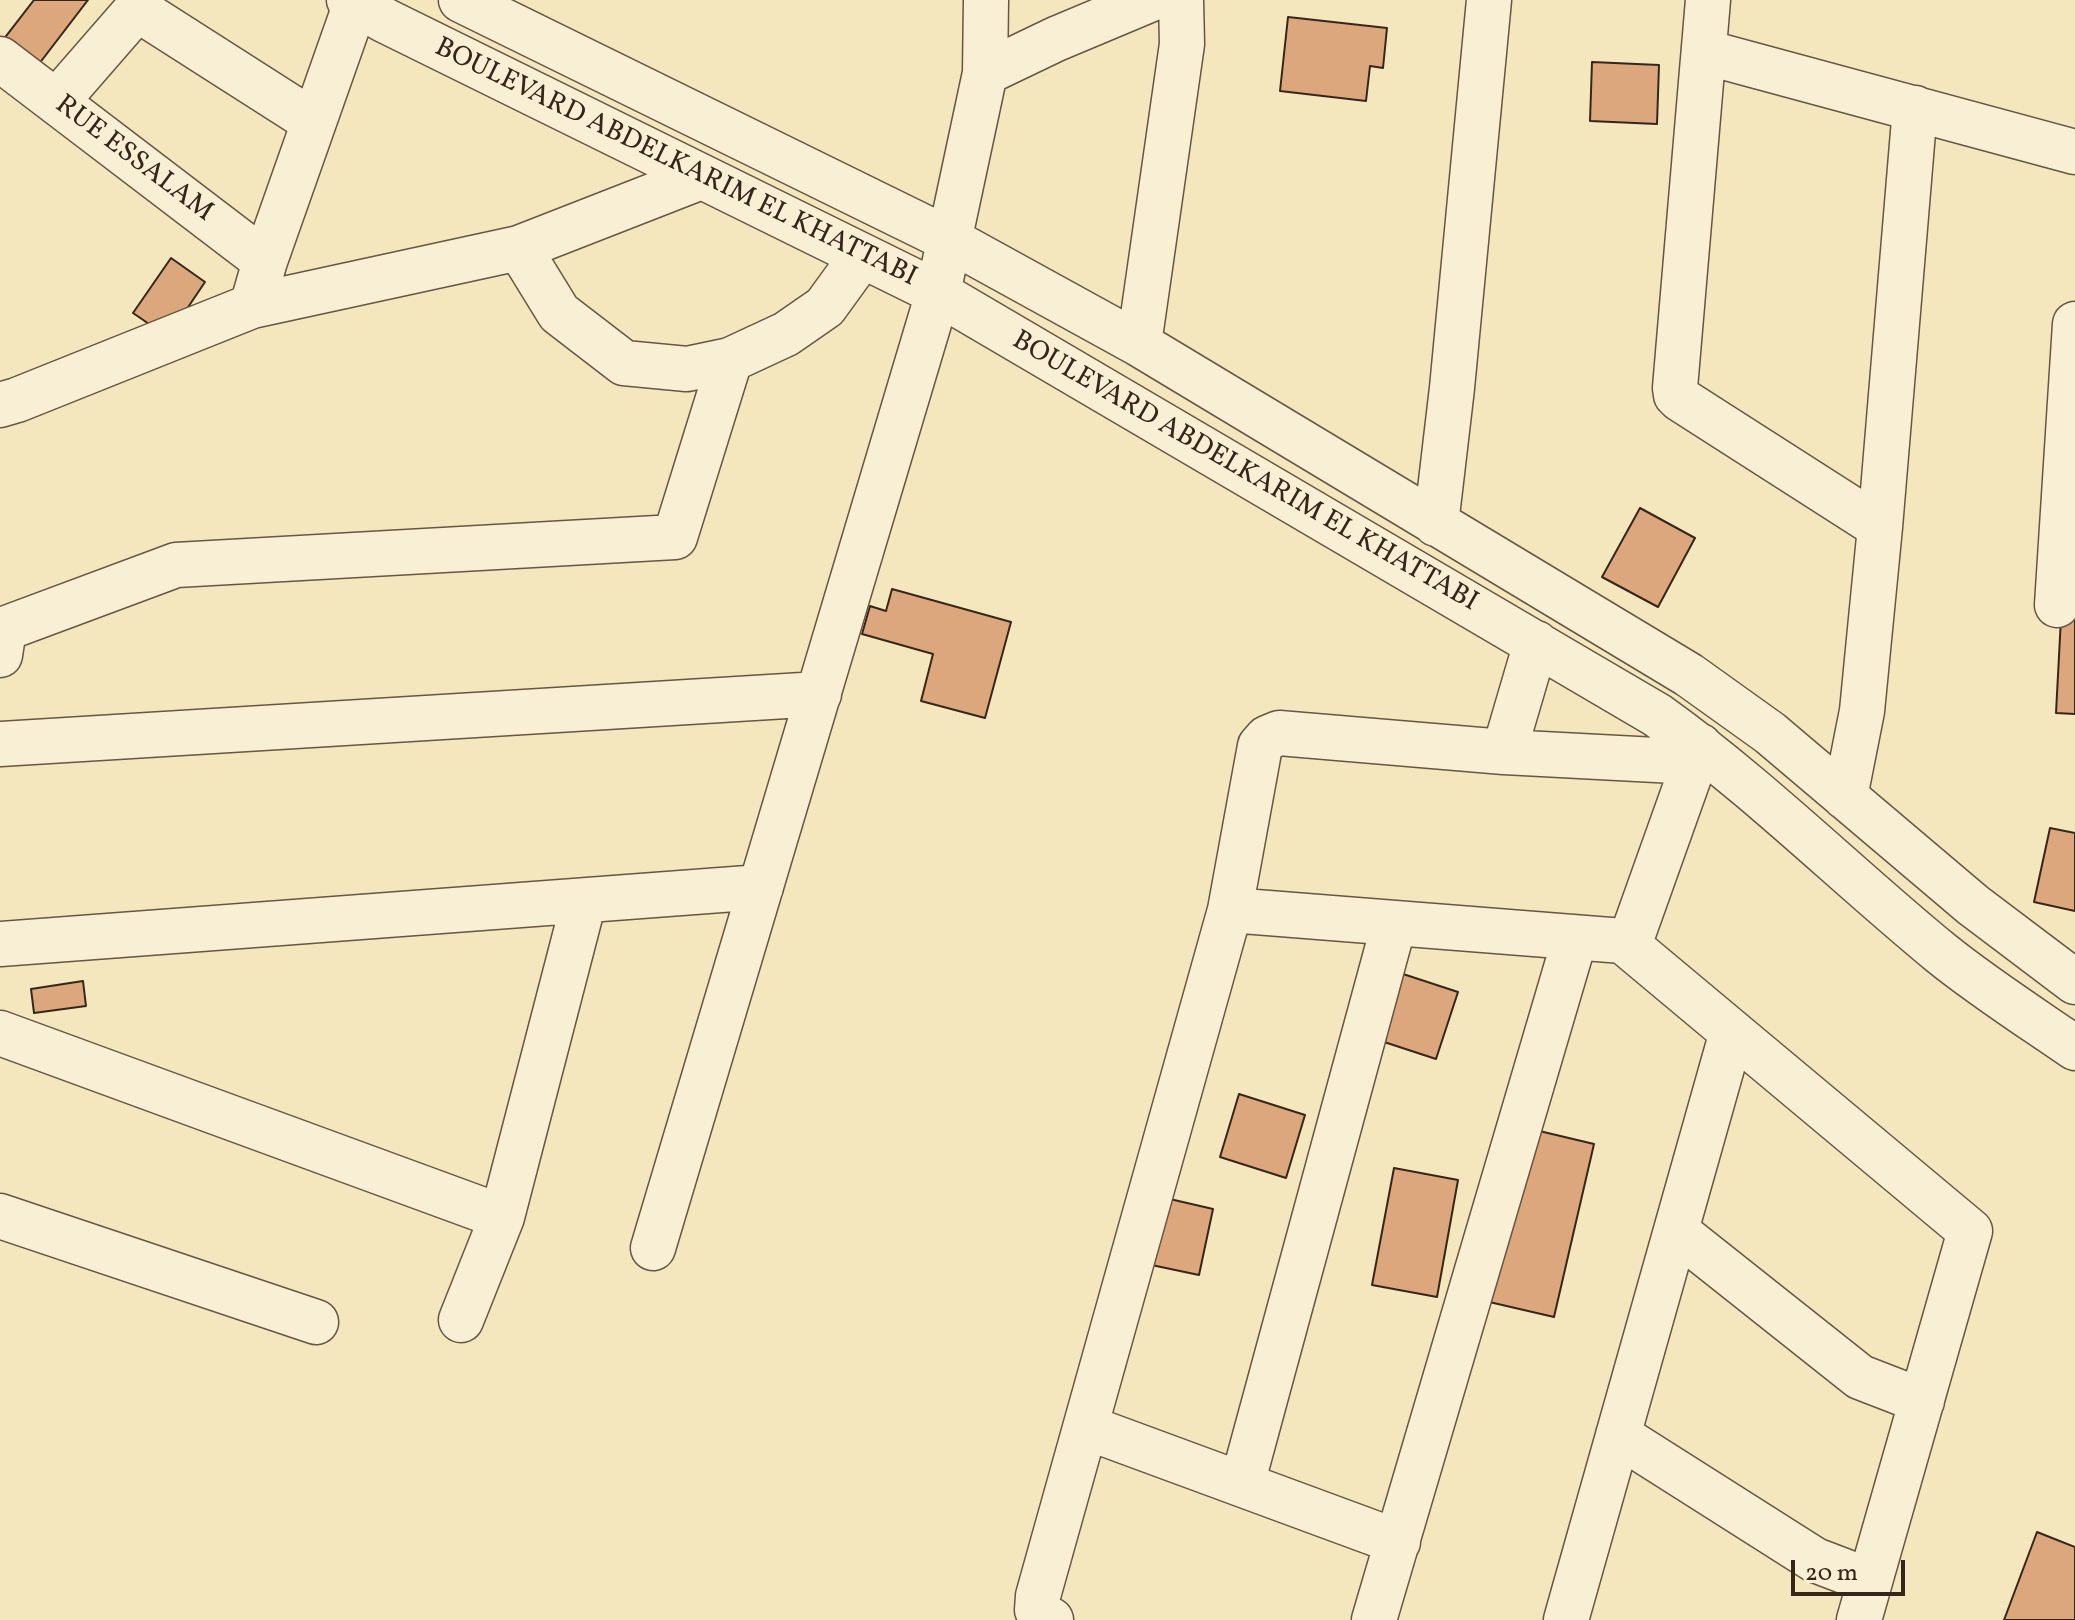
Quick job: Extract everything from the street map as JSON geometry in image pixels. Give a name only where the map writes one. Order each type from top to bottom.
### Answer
[{"type":"street","name":"BOULEVARD ABDELKARIM EL KHATTABI","points":[[461,0],[950,240],[1139,344],[1689,675],[1770,733],[1973,905],[2075,982]]},
{"type":"street","points":[[653,1248],[938,293],[985,73],[986,0]]},
{"type":"street","points":[[985,73],[1149,0]]},
{"type":"street","points":[[1139,344],[1182,44],[1181,0]]},
{"type":"street","points":[[1436,524],[1489,0]]},
{"type":"street","points":[[1708,0],[1676,395],[1880,527]]},
{"type":"street","name":"BOULEVARD ABDELKARIM EL KHATTABI","points":[[354,1],[386,21],[938,293],[1657,715],[1697,754],[1944,955],[2075,1048]]},
{"type":"street","points":[[252,306],[354,1]]},
{"type":"street","points":[[57,101],[139,4],[314,122]]},
{"type":"street","points":[[1705,52],[2075,152]]},
{"type":"street","name":"RUE ESSALAM","points":[[0,59],[265,261]]},
{"type":"street","points":[[1845,797],[1862,711],[1915,108]]},
{"type":"street","points":[[0,405],[252,306],[519,248],[701,177]]},
{"type":"street","points":[[519,248],[559,313],[624,363],[687,369],[730,360],[786,334],[825,307],[862,256]]},
{"type":"street","points":[[2057,605],[2075,324]]},
{"type":"street","points":[[0,655],[4,629],[176,565],[675,537],[730,360]]},
{"type":"street","points":[[1504,752],[1536,643]]},
{"type":"street","points":[[0,744],[819,694]]},
{"type":"street","points":[[1051,1620],[1045,1619],[1037,1610],[1038,1596],[1230,910],[1260,746],[1267,738],[1279,733],[1504,752],[1697,754],[1633,934],[1623,941]]},
{"type":"street","points":[[0,944],[761,887]]},
{"type":"street","points":[[461,1320],[502,1217],[584,901]]},
{"type":"street","points":[[1230,910],[1623,941],[1970,1231],[1865,1601],[1815,1560],[1618,1435]]},
{"type":"street","points":[[1242,1484],[1394,924]]},
{"type":"street","points":[[1374,1620],[1575,938]]},
{"type":"street","points":[[1567,1619],[1732,1032]]},
{"type":"street","points":[[0,1033],[502,1217]]},
{"type":"street","points":[[0,1216],[316,1322]]},
{"type":"street","points":[[1676,1231],[1860,1377],[1922,1401]]},
{"type":"street","points":[[1086,1427],[1398,1542]]},
{"type":"building","points":[[34,0],[88,0],[29,77],[0,44]]},
{"type":"building","points":[[1288,17],[1387,28],[1383,68],[1370,66],[1366,101],[1280,91]]},
{"type":"building","points":[[1592,62],[1659,65],[1657,124],[1590,121]]},
{"type":"building","points":[[171,258],[205,282],[168,337],[133,313]]},
{"type":"building","points":[[1640,508],[1695,538],[1658,607],[1602,577]]},
{"type":"building","points":[[892,589],[1011,622],[985,718],[921,701],[933,654],[862,634],[870,606],[886,611]]},
{"type":"building","points":[[2062,599],[2075,599],[2075,714],[2056,713]]},
{"type":"building","points":[[2050,828],[2075,833],[2075,911],[2034,902]]},
{"type":"building","points":[[1397,972],[1458,992],[1436,1059],[1375,1039]]},
{"type":"building","points":[[83,981],[86,1006],[34,1013],[31,989]]},
{"type":"building","points":[[1239,1094],[1305,1115],[1286,1178],[1220,1157]]},
{"type":"building","points":[[1531,1129],[1594,1144],[1554,1317],[1485,1301]]},
{"type":"building","points":[[1394,1168],[1458,1180],[1437,1297],[1372,1285]]},
{"type":"building","points":[[1157,1196],[1213,1209],[1199,1275],[1142,1263]]},
{"type":"building","points":[[2037,1532],[2075,1547],[2075,1620],[2004,1620]]}]
